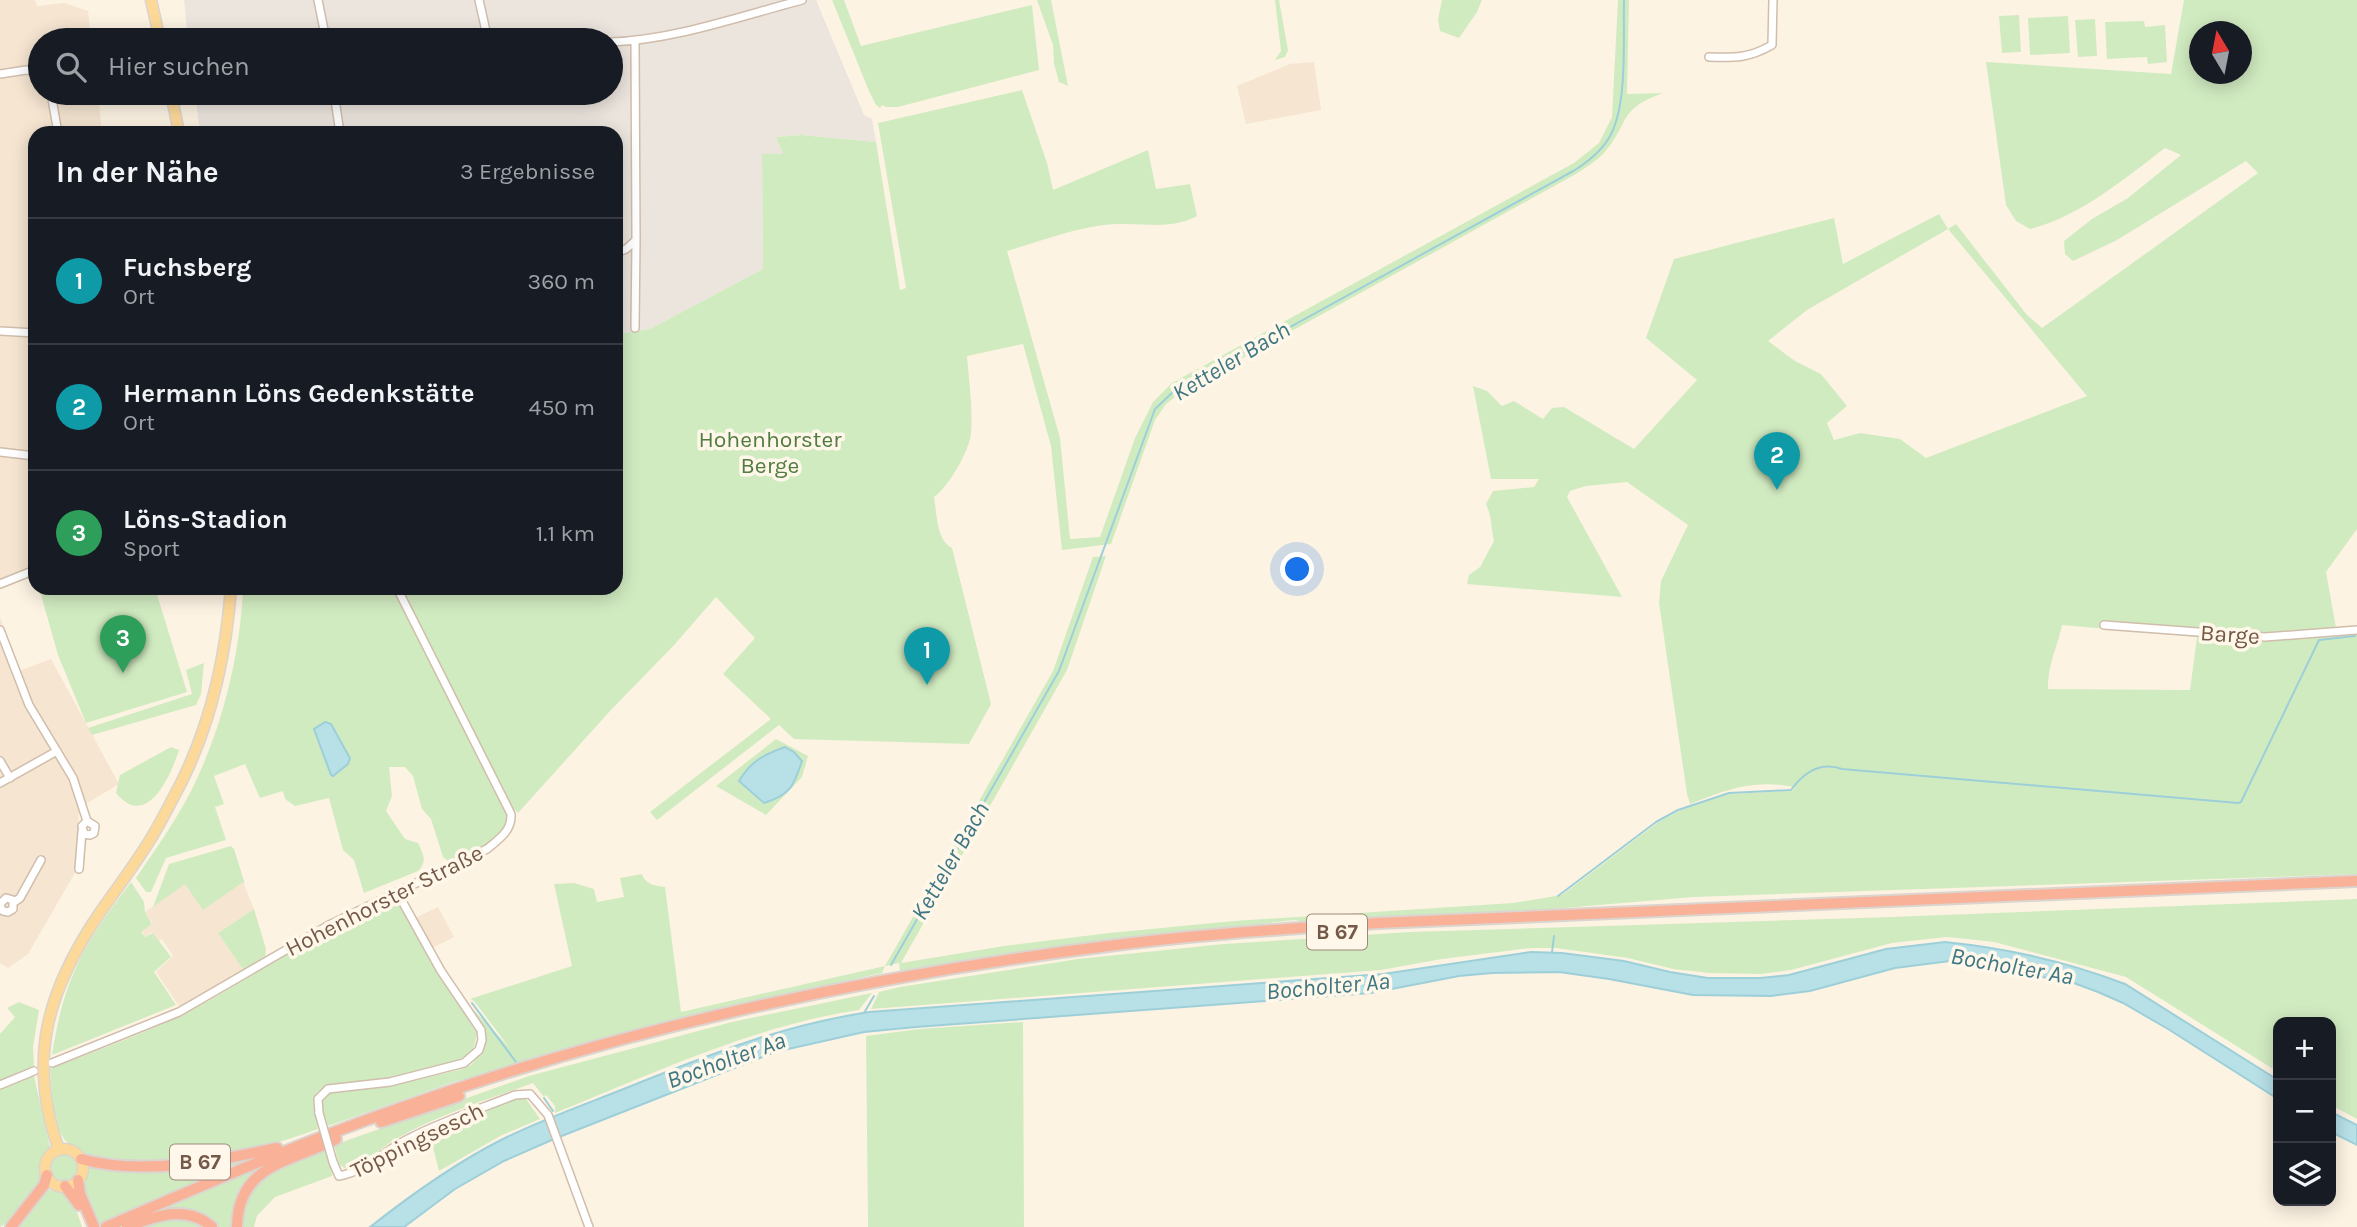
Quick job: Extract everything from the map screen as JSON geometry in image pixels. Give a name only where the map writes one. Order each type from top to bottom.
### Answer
[{"type":"highway","name":"B 67","points":[[106,1227],[250,1164],[401,1107],[483,1081],[695,1020],[809,995],[966,966],[1110,945],[1241,932],[1378,923],[2357,881]]},
{"type":"highway","name":"B 67","points":[[121,1227],[252,1168],[540,1069],[697,1026],[966,971],[1111,952],[1379,929],[2357,888]]},
{"type":"highway","name":"B 67","points":[[237,1227],[237,1213],[250,1182],[272,1166],[341,1136]]},
{"type":"highway","name":"B 67","points":[[81,1159],[125,1166],[205,1162],[317,1139]]},
{"type":"highway","points":[[11,1227],[44,1185],[47,1175]]},
{"type":"highway","points":[[78,1180],[84,1209],[92,1227]]},
{"type":"highway","points":[[65,1186],[84,1209]]},
{"type":"highway","name":"B 67","points":[[128,1227],[164,1214],[180,1213],[196,1217],[212,1227]]},
{"type":"main road","points":[[151,0],[157,28]]},
{"type":"main road","points":[[173,105],[178,126]]},
{"type":"main road","points":[[59,1150],[43,1086],[44,1043],[52,1002],[77,947],[152,836],[182,779],[207,719],[214,693],[223,654],[230,595]]},
{"type":"main road","points":[[69,1149],[81,1159],[83,1170],[78,1180],[65,1186],[54,1183],[47,1175],[49,1157],[59,1150],[69,1149]]},
{"type":"street","points":[[318,0],[324,28]]},
{"type":"street","points":[[479,0],[485,28]]},
{"type":"street","points":[[623,42],[635,41],[802,0]]},
{"type":"street","points":[[1709,57],[1740,58],[1756,54],[1772,45],[1773,0]]},
{"type":"street","points":[[635,41],[635,328]]},
{"type":"street","points":[[0,74],[28,72]]},
{"type":"street","points":[[53,105],[57,126]]},
{"type":"street","points":[[336,105],[339,126]]},
{"type":"street","points":[[623,250],[636,240]]},
{"type":"street","points":[[0,331],[28,333]]},
{"type":"street","points":[[0,452],[28,455]]},
{"type":"street","points":[[0,584],[28,573]]},
{"type":"street","name":"Hohenhorster Straße","points":[[52,1063],[179,1012],[329,925],[487,849],[508,830],[512,819],[508,808],[401,595]]},
{"type":"street","name":"Barge","points":[[2104,625],[2265,637],[2357,630]]},
{"type":"street","points":[[0,630],[29,705],[73,778],[87,821],[95,826],[94,833],[88,836],[82,830]]},
{"type":"street","points":[[0,783],[57,751]]},
{"type":"street","points":[[0,761],[10,778]]},
{"type":"street","points":[[79,869],[83,824],[87,821]]},
{"type":"street","points":[[1,909],[12,911],[14,902],[20,898],[41,860]]},
{"type":"street","name":"Töppingsesch","points":[[397,892],[441,971],[481,1030],[482,1040],[479,1050],[464,1063],[440,1071],[390,1082],[328,1089],[318,1099],[318,1113],[339,1177],[370,1165],[411,1137],[523,1093],[530,1094],[548,1115],[589,1227]]},
{"type":"street","points":[[0,1085],[34,1071]]},
{"type":"shaded area","points":[[0,0],[35,0],[37,6],[64,3],[88,11],[90,28],[28,28],[28,105],[99,105],[101,126],[28,126],[28,577],[0,587]]},
{"type":"shaded area","points":[[184,0],[816,0],[864,115],[872,119],[876,142],[801,135],[776,137],[783,154],[762,155],[763,269],[650,329],[623,333],[623,126],[199,126],[196,105],[623,105],[623,28],[187,28]]},
{"type":"shaded area","points":[[1314,62],[1321,110],[1246,124],[1237,86],[1290,64]]},
{"type":"shaded area","points":[[0,617],[19,671],[51,659],[119,784],[79,808],[76,871],[28,954],[8,968],[0,963]]},
{"type":"shaded area","points":[[243,882],[254,909],[218,933],[244,971],[181,1009],[156,972],[173,956],[162,939],[159,941],[152,932],[145,937],[142,931],[153,924],[145,912],[185,884]]},
{"type":"shaded area","points":[[438,907],[454,937],[432,948],[415,918]]},
{"type":"green space","points":[[832,0],[844,0],[861,46],[1032,5],[1039,70],[898,107],[882,105],[880,108],[869,91]]},
{"type":"green space","points":[[1037,0],[1051,0],[1068,86],[1059,82],[1053,45]]},
{"type":"green space","points":[[1275,0],[1279,0],[1288,50],[1285,57],[1275,60],[1281,51]]},
{"type":"green space","points":[[1442,0],[1482,0],[1459,38],[1440,31],[1438,19]]},
{"type":"green space","name":"Hohenhorster Berge","points":[[1618,0],[1629,0],[1627,94],[1663,93],[1638,105],[1626,118],[1603,154],[1576,174],[1183,391],[1166,404],[1155,420],[1111,544],[1062,550],[1051,446],[1023,344],[967,356],[972,414],[970,440],[952,477],[934,497],[940,533],[952,548],[991,704],[969,744],[794,739],[779,725],[657,820],[650,812],[771,719],[723,674],[755,638],[716,597],[518,813],[508,802],[404,595],[623,595],[623,333],[650,329],[763,269],[762,154],[783,154],[776,137],[801,135],[876,142],[900,290],[906,288],[878,123],[1022,90],[1047,163],[1053,190],[1148,150],[1156,189],[1190,184],[1197,216],[1187,220],[1158,225],[1118,224],[1092,227],[1007,251],[1060,438],[1070,539],[1100,537],[1135,438],[1153,402],[1172,383],[1574,163],[1599,143],[1612,117]]},
{"type":"green space","points":[[2184,0],[2357,0],[2357,529],[2326,572],[2336,628],[2314,638],[2357,634],[2357,874],[1694,897],[1540,910],[1310,923],[1295,920],[1086,944],[900,971],[899,963],[885,966],[1053,671],[1093,557],[1106,556],[1067,670],[901,963],[1004,946],[1109,933],[1234,921],[1513,903],[1562,895],[1657,823],[1681,810],[1730,794],[1792,791],[1795,787],[1753,785],[1729,790],[1690,804],[1659,603],[1661,581],[1688,525],[1627,482],[1586,486],[1570,491],[1567,497],[1622,597],[1467,584],[1469,575],[1480,567],[1494,541],[1486,504],[1493,491],[1534,487],[1539,479],[1491,479],[1473,386],[1487,391],[1502,406],[1514,401],[1543,419],[1552,408],[1564,407],[1634,449],[1697,380],[1646,338],[1674,259],[1834,218],[1843,264],[1939,214],[1948,229],[1956,224],[2027,315],[2042,328],[2258,173],[2246,161],[2117,240],[2073,261],[2065,254],[2064,241],[2092,219],[2128,198],[2181,155],[2165,148],[2084,206],[2030,229],[2016,221],[2006,205],[1986,62],[2171,74]],"holes":[[[1948,229],[2087,396],[1926,458],[1900,439],[1860,433],[1834,440],[1827,423],[1847,406],[1821,374],[1795,361],[1768,341],[1807,310]],[[2062,625],[2197,637],[2190,690],[2048,689],[2051,664]]]},
{"type":"green space","points":[[2019,15],[2021,52],[2002,53],[1999,16]]},
{"type":"green space","points":[[2068,16],[2070,53],[2030,55],[2028,18]]},
{"type":"green space","points":[[2095,19],[2097,56],[2078,57],[2075,20]]},
{"type":"green space","points":[[2144,21],[2145,27],[2165,25],[2167,62],[2148,64],[2147,57],[2107,59],[2105,22]]},
{"type":"green space","points":[[41,595],[157,595],[187,692],[86,723],[58,655]]},
{"type":"green space","points":[[242,595],[397,595],[494,791],[507,809],[508,820],[498,837],[490,844],[451,863],[443,857],[431,819],[422,809],[413,776],[405,767],[389,767],[392,796],[386,811],[405,839],[418,843],[424,861],[418,871],[364,893],[354,860],[343,850],[329,798],[295,806],[285,799],[283,791],[260,798],[245,764],[214,776],[224,804],[215,807],[226,840],[166,858],[151,892],[146,892],[136,878],[172,825],[191,791],[212,743],[228,692]]},
{"type":"green space","points":[[204,663],[201,694],[196,705],[92,735],[88,728],[192,694],[186,670]]},
{"type":"green space","points":[[776,739],[808,756],[802,777],[766,815],[716,786]]},
{"type":"green space","points":[[171,747],[179,750],[170,773],[164,785],[147,803],[138,806],[127,803],[116,793],[120,775]]},
{"type":"green space","points":[[231,846],[245,884],[243,882],[203,910],[185,884],[153,907],[169,864]]},
{"type":"green space","points":[[642,874],[648,882],[665,887],[681,1012],[885,966],[882,973],[681,1018],[491,1074],[456,1081],[328,1126],[321,1106],[323,1097],[330,1091],[416,1080],[471,1065],[481,1053],[486,1038],[484,1029],[469,1005],[509,1047],[470,999],[572,966],[554,884],[574,883],[594,889],[597,902],[624,897],[620,878]]},
{"type":"green space","points":[[131,882],[144,902],[145,912],[152,924],[141,932],[145,937],[153,933],[171,957],[154,972],[176,1005],[52,1055],[63,1004],[78,962]]},
{"type":"green space","points":[[396,897],[433,964],[477,1033],[470,1055],[440,1069],[421,1073],[381,1080],[330,1084],[317,1092],[313,1100],[318,1129],[240,1151],[172,1159],[125,1160],[90,1155],[69,1144],[62,1136],[54,1108],[50,1069],[130,1038],[189,1011],[323,932]]},
{"type":"green space","points":[[2357,899],[2357,1119],[2336,1108],[2336,1017],[2273,1017],[2273,1069],[2126,977],[1994,942],[1947,937],[1892,943],[1791,970],[1761,974],[1673,969],[1628,958],[1556,948],[1531,948],[1381,970],[871,1009],[879,992],[900,987],[1078,959],[1224,944],[1410,932]]},
{"type":"green space","points":[[254,909],[266,949],[265,959],[244,971],[218,933]]},
{"type":"green space","points":[[872,993],[859,1010],[820,1017],[742,1039],[555,1113],[555,1106],[533,1083],[429,1122],[396,1139],[353,1167],[346,1169],[339,1164],[334,1145],[529,1076],[732,1022]]},
{"type":"green space","points":[[19,1002],[39,1010],[33,1047],[34,1066],[0,1081],[0,1034],[15,1017],[7,1008]]},
{"type":"green space","points":[[1023,1022],[1024,1227],[868,1227],[866,1036],[919,1029]]},
{"type":"green space","points":[[34,1076],[50,1147],[44,1161],[43,1176],[35,1192],[0,1227],[0,1090]]},
{"type":"green space","points":[[519,1097],[526,1099],[540,1119],[502,1135],[439,1171],[429,1132]]},
{"type":"green space","points":[[325,1147],[332,1176],[275,1197],[257,1216],[254,1227],[239,1227],[245,1196],[267,1172]]},
{"type":"green space","points":[[65,1153],[75,1157],[79,1167],[75,1177],[65,1181],[55,1177],[51,1167],[55,1157]]},
{"type":"green space","points":[[258,1158],[99,1224],[82,1188],[88,1165]]},
{"type":"green space","points":[[269,1163],[262,1168],[233,1227],[216,1227],[162,1210]]},
{"type":"green space","points":[[60,1190],[74,1203],[82,1227],[17,1227],[47,1191]]},
{"type":"green space","points":[[186,1217],[206,1227],[137,1227],[146,1223]]},
{"type":"water","points":[[325,722],[331,724],[350,758],[348,764],[333,776],[314,729]]},
{"type":"water","points":[[785,747],[802,761],[799,770],[785,793],[764,803],[739,781],[758,759]]},
{"type":"water","name":"Bocholter Aa","points":[[1945,942],[1990,948],[2081,969],[2125,984],[2273,1077],[2273,1096],[2168,1029],[2098,992],[2071,982],[1950,961],[1895,968],[1810,991],[1771,996],[1693,995],[1559,972],[1492,973],[1459,976],[1371,993],[864,1032],[775,1052],[504,1161],[455,1189],[404,1227],[370,1227],[451,1169],[520,1131],[725,1050],[838,1017],[869,1012],[1383,974],[1531,952],[1624,961],[1708,978],[1760,978],[1789,975],[1886,949]]},
{"type":"water","points":[[2336,1114],[2357,1125],[2357,1145],[2336,1134]]},
{"type":"waterway","name":"Ketteler Bach","points":[[891,965],[1059,671],[1155,409],[1174,391],[1575,170],[1595,155],[1610,136],[1620,107],[1624,0]]},
{"type":"waterway","points":[[1558,896],[1656,822],[1678,810],[1729,793],[1791,790],[1807,773],[1827,766],[2238,803],[2241,802],[2319,640],[2355,636]]},
{"type":"waterway","points":[[1552,952],[1554,936]]},
{"type":"waterway","points":[[864,1013],[874,996]]},
{"type":"waterway","points":[[472,1003],[516,1062]]},
{"type":"waterway","points":[[544,1098],[553,1111]]},
{"type":"place","name":"Hermann Löns Gedenkstätte","points":[[1777,490]]},
{"type":"place","name":"Löns-Stadion","points":[[123,673]]},
{"type":"place","name":"Fuchsberg","points":[[927,685]]}]
